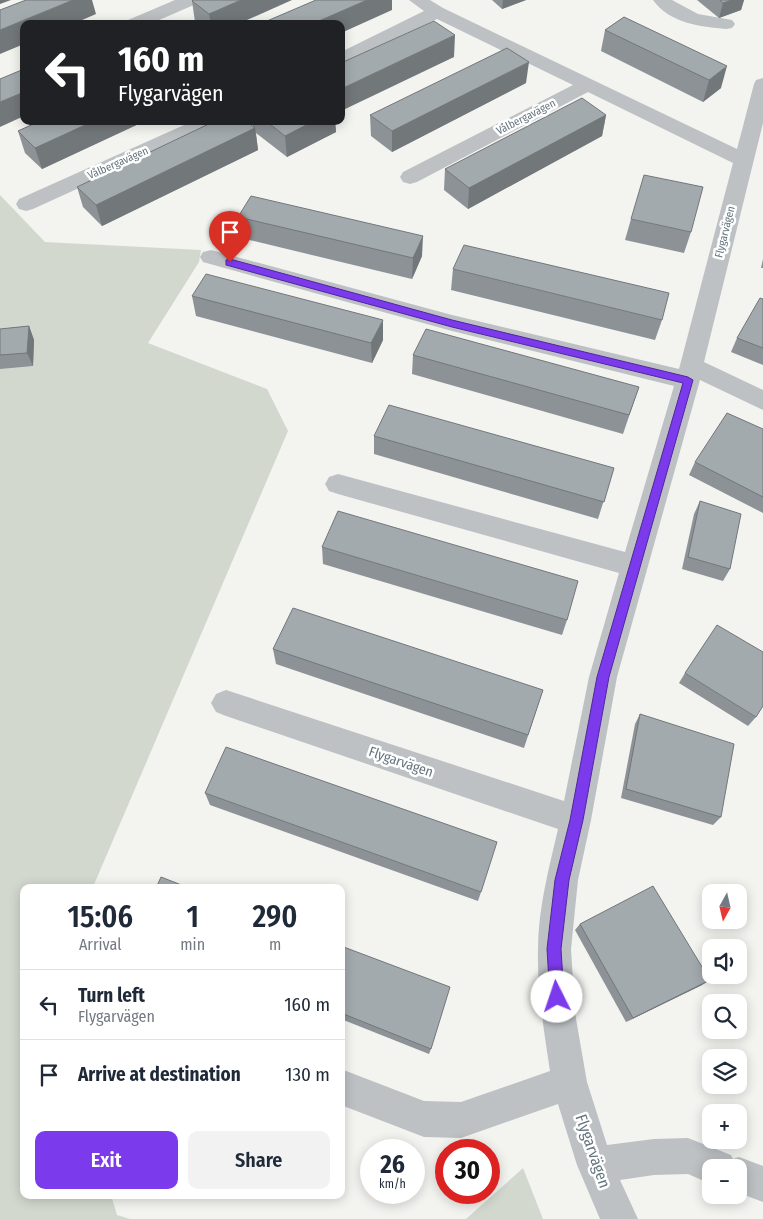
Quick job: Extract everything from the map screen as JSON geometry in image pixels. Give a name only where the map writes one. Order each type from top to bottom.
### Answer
[{"type":"street","points":[[143,20],[190,0]]},
{"type":"street","points":[[418,0],[438,12],[743,160]]},
{"type":"street","points":[[662,0],[685,17],[701,22],[726,24]]},
{"type":"street","points":[[345,57],[438,12]]},
{"type":"street","points":[[542,62],[568,55],[692,118]]},
{"type":"street","name":"Flygarvägen","points":[[619,1219],[595,1165],[570,1082],[558,1013],[554,949],[562,880],[576,820],[603,677],[690,373],[763,84]]},
{"type":"street","name":"Vålbergavägen","points":[[410,177],[588,85]]},
{"type":"street","name":"Vålbergavägen","points":[[26,204],[201,125]]},
{"type":"street","points":[[211,257],[452,323],[690,373],[763,401]]},
{"type":"street","points":[[338,484],[635,566]]},
{"type":"street","name":"Flygarvägen","points":[[226,703],[576,820]]},
{"type":"street","points":[[345,1089],[424,1119],[460,1120],[570,1082]]},
{"type":"street","points":[[595,1165],[654,1157],[688,1156],[702,1162]]},
{"type":"street","points":[[747,1178],[763,1184]]},
{"type":"shaded area","points":[[0,195],[45,242],[201,250],[199,262],[148,343],[267,389],[288,431],[94,884],[20,884],[20,1199],[112,1199],[117,1215],[130,1219],[0,1219]]},
{"type":"shaded area","points":[[523,1168],[543,1219],[466,1219],[483,1204],[500,1204],[500,1189]]},
{"type":"building","points":[[26,0],[73,0],[24,20],[20,20],[20,22],[0,30],[0,10]]},
{"type":"building","points":[[193,0],[241,0],[209,14]]},
{"type":"building","points":[[316,0],[367,0],[321,20],[269,20]]},
{"type":"building","points":[[720,0],[732,0],[723,3]]},
{"type":"building","points":[[624,17],[727,66],[709,80],[605,30]]},
{"type":"building","points":[[434,21],[455,35],[345,87],[345,61]]},
{"type":"building","points":[[507,48],[529,62],[392,131],[370,115]]},
{"type":"building","points":[[20,71],[20,94],[0,102],[0,79]]},
{"type":"building","points":[[582,98],[606,115],[469,188],[445,169]]},
{"type":"building","points":[[31,125],[85,125],[35,148],[18,131]]},
{"type":"building","points":[[207,125],[251,125],[255,128],[96,205],[77,187]]},
{"type":"building","points":[[271,125],[306,125],[285,136]]},
{"type":"building","points":[[644,175],[703,187],[691,232],[631,219]]},
{"type":"building","points":[[251,196],[423,236],[413,258],[238,217]]},
{"type":"building","points":[[464,245],[669,293],[662,320],[453,269]]},
{"type":"building","points":[[206,274],[383,320],[371,343],[192,296]]},
{"type":"building","points":[[760,298],[763,299],[763,348],[737,338]]},
{"type":"building","points":[[29,326],[27,353],[0,355],[0,329]]},
{"type":"building","points":[[426,329],[639,387],[629,415],[413,355]]},
{"type":"building","points":[[389,405],[614,468],[604,502],[374,436]]},
{"type":"building","points":[[727,413],[763,429],[763,497],[695,462]]},
{"type":"building","points":[[700,501],[741,514],[730,569],[688,557]]},
{"type":"building","points":[[338,511],[578,581],[567,620],[322,547]]},
{"type":"building","points":[[293,608],[543,690],[528,735],[273,649]]},
{"type":"building","points":[[717,625],[763,652],[763,706],[756,717],[685,673]]},
{"type":"building","points":[[640,714],[734,744],[721,817],[626,789]]},
{"type":"building","points":[[226,747],[497,842],[481,892],[205,793]]},
{"type":"building","points":[[161,877],[179,884],[158,884]]},
{"type":"building","points":[[653,886],[702,967],[702,984],[633,1018],[580,924]]},
{"type":"building","points":[[345,948],[450,987],[431,1049],[345,1015]]},
{"type":"route","points":[[230,262],[452,323],[688,380],[603,677],[576,820],[562,880],[554,949],[557,997]]}]
